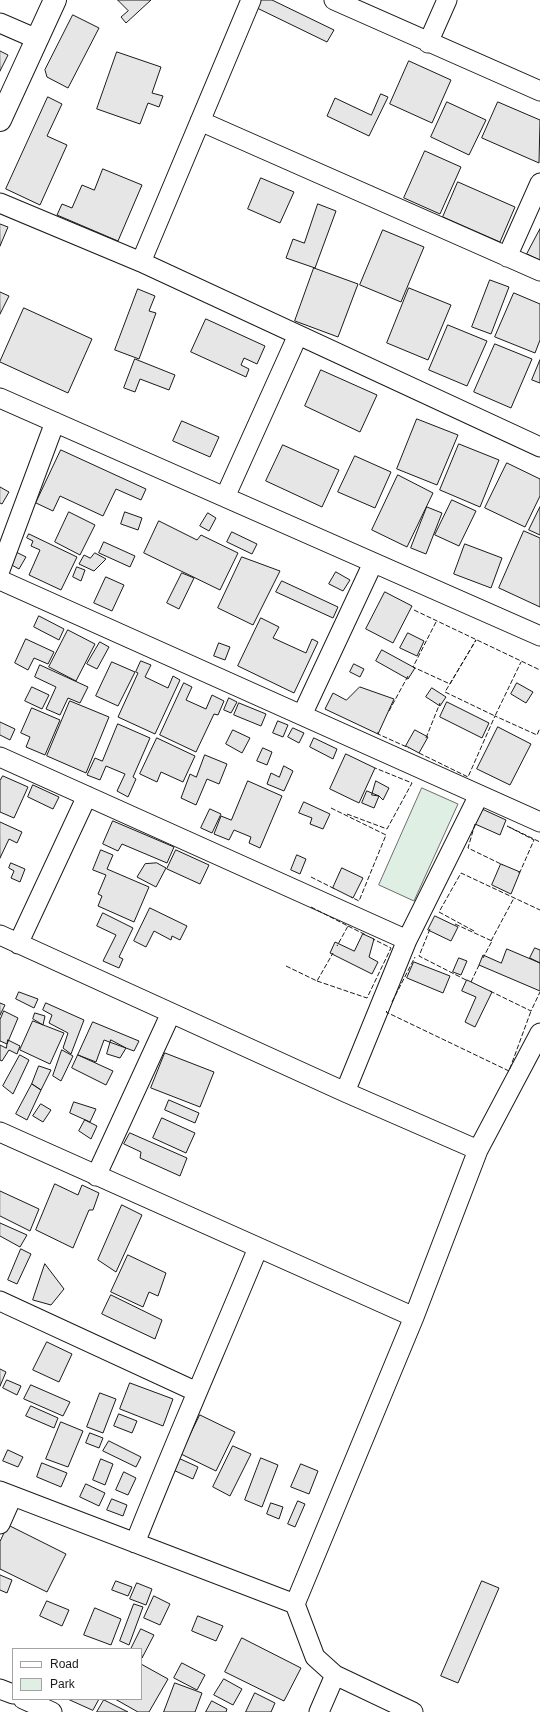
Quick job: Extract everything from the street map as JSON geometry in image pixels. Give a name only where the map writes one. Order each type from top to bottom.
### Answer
[{"type":"main road","points":[[0,120],[55,0]]},
{"type":"street","points":[[141,262],[251,0]]},
{"type":"street","points":[[334,0],[540,92]]},
{"type":"street","points":[[428,42],[446,0]]},
{"type":"street","points":[[0,22],[37,39]]},
{"type":"street","points":[[200,121],[540,271]]},
{"type":"street","points":[[507,257],[540,183]]},
{"type":"street","points":[[0,203],[141,262],[540,447]]},
{"type":"street","points":[[225,497],[298,335]]},
{"type":"street","points":[[0,398],[540,636]]},
{"type":"street","points":[[0,570],[55,422]]},
{"type":"street","points":[[302,715],[373,562]]},
{"type":"street","points":[[0,580],[540,822]]},
{"type":"street","points":[[0,757],[407,940]]},
{"type":"street","points":[[345,1092],[407,940],[479,795]]},
{"type":"street","points":[[18,944],[87,796]]},
{"type":"street","points":[[0,936],[345,1092],[478,1150]]},
{"type":"street","points":[[96,1176],[171,1013]]},
{"type":"street","points":[[413,1712],[335,1675],[315,1657],[295,1604],[414,1317],[478,1150],[540,1033]]},
{"type":"street","points":[[0,1132],[414,1317]]},
{"type":"street","points":[[135,1543],[258,1248]]},
{"type":"street","points":[[0,1301],[197,1392]]},
{"type":"street","points":[[0,1524],[6,1494],[295,1604]]},
{"type":"street","points":[[319,1712],[335,1675]]},
{"type":"street","points":[[0,1689],[12,1694]]},
{"type":"street","points":[[25,1700],[52,1712]]},
{"type":"green space","points":[[422,788],[458,804],[414,901],[379,885]]},
{"type":"building","points":[[118,0],[151,0],[126,23],[121,17],[128,11]]},
{"type":"building","points":[[261,0],[272,0],[334,30],[327,42],[257,8]]},
{"type":"building","points":[[73,15],[99,28],[68,88],[47,77],[45,70]]},
{"type":"building","points":[[0,51],[8,55],[0,71]]},
{"type":"building","points":[[117,52],[161,67],[152,93],[163,96],[159,107],[148,103],[140,124],[97,109]]},
{"type":"building","points":[[409,61],[451,80],[432,123],[390,104]]},
{"type":"building","points":[[381,94],[388,97],[369,136],[327,116],[335,98],[371,115]]},
{"type":"building","points":[[48,97],[62,104],[47,136],[67,145],[40,205],[6,189]]},
{"type":"building","points":[[447,102],[486,120],[469,155],[431,137]]},
{"type":"building","points":[[498,102],[540,120],[539,163],[482,138]]},
{"type":"building","points":[[425,151],[461,167],[440,214],[404,198]]},
{"type":"building","points":[[103,169],[142,185],[118,241],[57,215],[62,204],[72,208],[82,185],[94,190]]},
{"type":"building","points":[[261,178],[294,192],[280,223],[248,209]]},
{"type":"building","points":[[458,182],[515,207],[500,242],[443,217]]},
{"type":"building","points":[[318,204],[336,211],[315,268],[286,258],[293,239],[304,243]]},
{"type":"building","points":[[0,224],[8,227],[0,246]]},
{"type":"building","points":[[540,229],[540,260],[527,254]]},
{"type":"building","points":[[383,230],[424,247],[401,302],[360,285]]},
{"type":"building","points":[[314,268],[358,284],[338,337],[295,321]]},
{"type":"building","points":[[490,280],[509,287],[491,334],[472,327]]},
{"type":"building","points":[[409,288],[451,305],[428,360],[387,343]]},
{"type":"building","points":[[138,289],[155,296],[149,311],[156,313],[139,359],[115,350]]},
{"type":"building","points":[[0,292],[9,296],[0,314]]},
{"type":"building","points":[[514,293],[540,304],[540,340],[535,353],[495,337]]},
{"type":"building","points":[[24,308],[92,339],[68,393],[0,362]]},
{"type":"building","points":[[206,319],[265,346],[257,364],[244,358],[241,365],[249,369],[246,377],[191,352]]},
{"type":"building","points":[[448,325],[487,341],[467,386],[429,370]]},
{"type":"building","points":[[495,344],[532,359],[511,408],[474,392]]},
{"type":"building","points":[[135,359],[175,375],[169,390],[140,379],[135,392],[124,388]]},
{"type":"building","points":[[540,360],[540,383],[532,380]]},
{"type":"building","points":[[321,370],[377,395],[360,432],[305,406]]},
{"type":"building","points":[[417,419],[458,435],[437,485],[397,469]]},
{"type":"building","points":[[182,421],[219,437],[210,457],[173,441]]},
{"type":"building","points":[[459,444],[499,460],[480,507],[440,490]]},
{"type":"building","points":[[283,445],[339,470],[322,507],[266,481]]},
{"type":"building","points":[[61,450],[146,489],[141,500],[116,489],[103,516],[60,496],[53,511],[36,503]]},
{"type":"building","points":[[355,456],[391,472],[375,508],[338,492]]},
{"type":"building","points":[[507,463],[540,479],[540,496],[525,527],[485,508]]},
{"type":"building","points":[[398,475],[433,493],[407,547],[372,530]]},
{"type":"building","points":[[0,487],[9,492],[2,504],[0,503]]},
{"type":"building","points":[[452,500],[476,511],[459,546],[435,535]]},
{"type":"building","points":[[427,507],[442,513],[426,554],[411,548]]},
{"type":"building","points":[[540,507],[540,535],[529,530]]},
{"type":"building","points":[[69,512],[95,525],[80,555],[55,542]]},
{"type":"building","points":[[125,512],[142,518],[138,530],[121,524]]},
{"type":"building","points":[[208,513],[216,518],[209,531],[200,526]]},
{"type":"building","points":[[159,521],[197,540],[201,535],[238,553],[220,590],[144,553]]},
{"type":"building","points":[[524,531],[540,538],[540,607],[499,588]]},
{"type":"building","points":[[232,532],[257,544],[252,554],[227,542]]},
{"type":"building","points":[[29,534],[77,557],[61,590],[29,575],[40,550],[31,546],[33,541],[27,538]]},
{"type":"building","points":[[104,542],[135,556],[130,567],[99,553]]},
{"type":"building","points":[[465,544],[502,558],[491,588],[454,574]]},
{"type":"building","points":[[14,551],[26,557],[19,569],[8,563]]},
{"type":"building","points":[[95,553],[106,559],[94,571],[79,564],[84,555],[90,558]]},
{"type":"building","points":[[242,557],[280,571],[253,625],[218,608]]},
{"type":"building","points":[[77,567],[85,570],[81,581],[73,577]]},
{"type":"building","points":[[336,572],[350,580],[343,591],[329,584]]},
{"type":"building","points":[[182,573],[194,578],[179,609],[167,603]]},
{"type":"building","points":[[106,577],[124,585],[112,611],[94,603]]},
{"type":"building","points":[[282,581],[338,607],[333,618],[276,592]]},
{"type":"building","points":[[385,592],[412,606],[393,643],[366,629]]},
{"type":"building","points":[[39,616],[64,629],[59,640],[34,627]]},
{"type":"building","points":[[261,618],[279,627],[273,638],[306,653],[312,639],[318,642],[294,693],[238,666]]},
{"type":"building","points":[[68,630],[95,644],[76,681],[49,667]]},
{"type":"building","points":[[408,633],[424,641],[417,656],[400,648]]},
{"type":"building","points":[[26,639],[54,652],[48,664],[34,658],[28,670],[15,663]]},
{"type":"building","points":[[100,642],[109,647],[97,669],[87,664]]},
{"type":"building","points":[[219,643],[230,647],[225,660],[214,656]]},
{"type":"building","points":[[382,650],[415,668],[408,679],[376,661]]},
{"type":"building","points":[[141,661],[151,665],[145,677],[168,688],[173,676],[180,680],[155,734],[118,717],[138,673],[136,672]]},
{"type":"building","points":[[112,662],[135,672],[118,706],[96,696]]},
{"type":"building","points":[[354,664],[364,669],[360,677],[350,672]]},
{"type":"building","points":[[40,665],[88,687],[80,703],[68,698],[60,715],[46,709],[56,687],[35,677]]},
{"type":"building","points":[[184,683],[192,687],[186,700],[206,709],[212,695],[224,701],[218,715],[214,714],[196,752],[160,735]]},
{"type":"building","points":[[517,683],[533,692],[526,703],[511,694]]},
{"type":"building","points":[[32,687],[49,695],[42,709],[25,701]]},
{"type":"building","points":[[360,687],[394,699],[378,734],[325,709],[333,693],[346,700]]},
{"type":"building","points":[[432,688],[446,697],[440,706],[426,697]]},
{"type":"building","points":[[229,698],[237,702],[231,713],[224,710]]},
{"type":"building","points":[[70,701],[109,717],[86,773],[47,756]]},
{"type":"building","points":[[447,702],[489,723],[482,738],[440,717]]},
{"type":"building","points":[[239,703],[266,714],[261,726],[234,715]]},
{"type":"building","points":[[32,708],[60,720],[45,755],[26,747],[30,737],[21,733]]},
{"type":"building","points":[[278,721],[288,725],[283,737],[273,733]]},
{"type":"building","points":[[0,722],[15,729],[10,740],[0,735]]},
{"type":"building","points":[[118,724],[150,738],[133,777],[136,779],[128,797],[117,791],[125,774],[106,766],[100,780],[87,775],[95,758],[102,761]]},
{"type":"building","points":[[498,727],[531,744],[510,785],[477,769]]},
{"type":"building","points":[[293,728],[304,733],[299,743],[288,737]]},
{"type":"building","points":[[233,730],[250,738],[242,753],[226,744]]},
{"type":"building","points":[[415,730],[428,737],[419,753],[406,746]]},
{"type":"building","points":[[157,738],[195,756],[183,782],[161,772],[157,782],[140,774]]},
{"type":"building","points":[[314,738],[337,749],[333,759],[310,747]]},
{"type":"building","points":[[263,748],[272,752],[267,765],[257,761]]},
{"type":"building","points":[[346,754],[375,768],[359,803],[330,789]]},
{"type":"building","points":[[205,755],[227,764],[219,784],[207,779],[196,805],[181,798],[190,774],[196,777]]},
{"type":"building","points":[[284,766],[293,771],[284,791],[267,784],[271,773],[279,777]]},
{"type":"building","points":[[3,776],[28,787],[14,818],[0,812],[0,781]]},
{"type":"building","points":[[248,781],[282,796],[260,848],[249,843],[251,837],[234,830],[229,840],[214,834],[221,816],[231,820]]},
{"type":"building","points":[[376,781],[389,788],[383,800],[379,796],[372,795]]},
{"type":"building","points":[[33,785],[59,797],[53,809],[28,797]]},
{"type":"building","points":[[367,791],[379,796],[374,808],[362,803]]},
{"type":"building","points":[[304,802],[330,814],[323,829],[310,824],[312,818],[299,813]]},
{"type":"building","points":[[210,809],[221,814],[212,833],[201,828]]},
{"type":"building","points":[[482,809],[506,820],[500,835],[475,824]]},
{"type":"building","points":[[113,821],[174,847],[167,863],[122,844],[118,851],[103,844]]},
{"type":"building","points":[[0,822],[22,832],[17,843],[9,839],[0,858]]},
{"type":"building","points":[[101,850],[113,855],[107,869],[149,887],[134,922],[98,906],[102,896],[98,894],[106,875],[93,870]]},
{"type":"building","points":[[176,850],[209,865],[200,884],[167,869]]},
{"type":"building","points":[[297,855],[306,859],[300,874],[291,870]]},
{"type":"building","points":[[11,863],[25,869],[20,882],[11,878],[14,871],[9,868]]},
{"type":"building","points":[[157,863],[166,868],[156,887],[137,877],[145,864]]},
{"type":"building","points":[[501,864],[520,872],[511,894],[492,885]]},
{"type":"building","points":[[342,868],[363,878],[353,898],[333,888]]},
{"type":"building","points":[[150,908],[187,926],[180,940],[172,936],[171,940],[154,931],[146,947],[134,941]]},
{"type":"building","points":[[103,913],[133,928],[119,957],[123,959],[119,968],[103,961],[116,935],[97,926]]},
{"type":"building","points":[[435,916],[458,927],[451,941],[428,930]]},
{"type":"building","points":[[363,934],[374,939],[369,957],[378,962],[372,974],[330,953],[335,942],[354,951]]},
{"type":"building","points":[[535,948],[540,950],[540,963],[530,958]]},
{"type":"building","points":[[507,949],[540,963],[540,991],[479,965],[483,955],[501,963]]},
{"type":"building","points":[[459,958],[467,961],[461,975],[453,972]]},
{"type":"building","points":[[414,962],[450,976],[443,993],[407,978]]},
{"type":"building","points":[[467,980],[492,992],[475,1027],[465,1022],[476,997],[462,991]]},
{"type":"building","points":[[19,992],[38,999],[34,1008],[16,999]]},
{"type":"building","points":[[0,1003],[5,1005],[0,1015]]},
{"type":"building","points":[[46,1003],[84,1020],[71,1054],[63,1048],[68,1033],[49,1023],[52,1015],[43,1010]]},
{"type":"building","points":[[4,1011],[18,1018],[7,1044],[0,1041],[0,1020]]},
{"type":"building","points":[[35,1013],[45,1016],[43,1025],[33,1019]]},
{"type":"building","points":[[33,1021],[64,1033],[50,1064],[20,1050]]},
{"type":"building","points":[[93,1022],[139,1041],[134,1051],[104,1040],[96,1062],[78,1055]]},
{"type":"building","points":[[8,1040],[20,1046],[17,1054],[9,1050],[2,1061],[0,1060],[0,1045],[6,1048]]},
{"type":"building","points":[[111,1040],[126,1048],[120,1058],[107,1054]]},
{"type":"building","points":[[62,1050],[73,1056],[61,1081],[53,1076]]},
{"type":"building","points":[[165,1053],[214,1072],[200,1107],[151,1088]]},
{"type":"building","points":[[20,1055],[29,1060],[13,1094],[3,1086]]},
{"type":"building","points":[[78,1055],[113,1071],[106,1085],[72,1068]]},
{"type":"building","points":[[39,1066],[51,1070],[41,1090],[32,1084]]},
{"type":"building","points":[[32,1084],[41,1090],[27,1120],[16,1114]]},
{"type":"building","points":[[169,1100],[199,1113],[195,1123],[165,1110]]},
{"type":"building","points":[[74,1102],[96,1109],[90,1122],[70,1113]]},
{"type":"building","points":[[41,1104],[51,1110],[43,1122],[33,1116]]},
{"type":"building","points":[[162,1118],[195,1133],[186,1153],[153,1138]]},
{"type":"building","points":[[85,1120],[97,1126],[91,1139],[79,1131]]},
{"type":"building","points":[[130,1133],[187,1158],[180,1176],[140,1158],[141,1152],[124,1144]]},
{"type":"building","points":[[55,1184],[78,1195],[82,1185],[99,1193],[93,1210],[89,1210],[73,1248],[36,1230]]},
{"type":"building","points":[[0,1191],[39,1209],[30,1231],[0,1216]]},
{"type":"building","points":[[122,1205],[142,1215],[116,1272],[98,1260]]},
{"type":"building","points":[[0,1223],[27,1235],[20,1247],[0,1236]]},
{"type":"building","points":[[21,1249],[31,1254],[17,1284],[8,1280]]},
{"type":"building","points":[[128,1255],[166,1273],[158,1296],[149,1292],[143,1307],[111,1292]]},
{"type":"building","points":[[45,1264],[64,1289],[51,1305],[33,1300]]},
{"type":"building","points":[[111,1295],[162,1320],[155,1339],[102,1314]]},
{"type":"building","points":[[47,1342],[72,1354],[59,1382],[33,1370]]},
{"type":"building","points":[[0,1369],[6,1372],[0,1386]]},
{"type":"building","points":[[7,1380],[21,1386],[17,1395],[3,1388]]},
{"type":"building","points":[[130,1383],[173,1399],[163,1426],[120,1409]]},
{"type":"building","points":[[31,1385],[70,1402],[63,1416],[24,1399]]},
{"type":"building","points":[[100,1393],[116,1399],[103,1433],[87,1427]]},
{"type":"building","points":[[31,1406],[58,1418],[54,1428],[26,1416]]},
{"type":"building","points":[[119,1414],[137,1421],[132,1433],[114,1426]]},
{"type":"building","points":[[200,1415],[235,1432],[216,1471],[181,1454]]},
{"type":"building","points":[[61,1422],[83,1431],[68,1467],[46,1459]]},
{"type":"building","points":[[90,1433],[103,1438],[99,1448],[86,1443]]},
{"type":"building","points":[[109,1441],[141,1457],[136,1467],[103,1451]]},
{"type":"building","points":[[233,1446],[251,1454],[230,1496],[213,1487]]},
{"type":"building","points":[[8,1450],[23,1457],[18,1467],[3,1461]]},
{"type":"building","points":[[176,1457],[198,1467],[193,1479],[171,1469]]},
{"type":"building","points":[[261,1458],[278,1465],[262,1507],[245,1500]]},
{"type":"building","points":[[101,1459],[113,1464],[105,1485],[93,1480]]},
{"type":"building","points":[[42,1463],[67,1473],[61,1487],[37,1477]]},
{"type":"building","points":[[301,1464],[318,1471],[309,1494],[291,1487]]},
{"type":"building","points":[[124,1472],[136,1478],[128,1495],[116,1490]]},
{"type":"building","points":[[86,1484],[105,1493],[99,1506],[80,1497]]},
{"type":"building","points":[[112,1499],[127,1505],[123,1516],[107,1510]]},
{"type":"building","points":[[298,1501],[305,1504],[295,1527],[288,1524]]},
{"type":"building","points":[[271,1503],[283,1507],[279,1519],[267,1514]]},
{"type":"building","points":[[8,1525],[66,1554],[47,1592],[0,1569],[0,1542]]},
{"type":"building","points":[[0,1575],[12,1580],[7,1593],[0,1590]]},
{"type":"building","points":[[116,1581],[132,1587],[128,1596],[112,1590]]},
{"type":"building","points":[[482,1581],[499,1588],[458,1683],[441,1676]]},
{"type":"building","points":[[137,1583],[152,1589],[146,1605],[130,1599]]},
{"type":"building","points":[[154,1596],[170,1604],[160,1625],[144,1618]]},
{"type":"building","points":[[47,1601],[69,1610],[62,1626],[40,1616]]},
{"type":"building","points":[[134,1604],[143,1607],[129,1645],[120,1641]]},
{"type":"building","points":[[95,1608],[121,1619],[111,1645],[84,1635]]},
{"type":"building","points":[[198,1616],[223,1626],[216,1641],[192,1631]]},
{"type":"building","points":[[141,1629],[154,1635],[142,1658],[142,1648],[132,1648]]},
{"type":"building","points":[[242,1638],[301,1668],[284,1701],[225,1672]]},
{"type":"building","points":[[182,1663],[205,1675],[197,1690],[174,1678]]},
{"type":"building","points":[[142,1665],[168,1679],[149,1712],[138,1712],[117,1700],[142,1700]]},
{"type":"building","points":[[224,1679],[242,1689],[233,1705],[214,1695]]},
{"type":"building","points":[[175,1683],[202,1693],[195,1712],[164,1712]]},
{"type":"building","points":[[255,1693],[275,1703],[271,1712],[246,1712]]},
{"type":"building","points":[[70,1700],[98,1700],[93,1710]]},
{"type":"building","points":[[104,1700],[128,1712],[97,1712]]},
{"type":"building","points":[[212,1701],[227,1709],[226,1712],[206,1712]]},
{"type":"fence","points":[[414,610],[540,670]]},
{"type":"fence","points":[[436,622],[413,667],[450,684],[476,640],[445,692],[495,716],[521,662]]},
{"type":"fence","points":[[389,711],[408,676]]},
{"type":"fence","points":[[426,738],[440,703]]},
{"type":"fence","points":[[419,753],[468,777],[495,716],[537,735],[540,728]]},
{"type":"fence","points":[[378,732],[378,734],[409,748]]},
{"type":"fence","points":[[347,814],[387,829],[412,783],[375,768]]},
{"type":"fence","points":[[331,808],[386,835],[359,901],[351,897]]},
{"type":"fence","points":[[475,824],[468,848],[503,865]]},
{"type":"fence","points":[[518,872],[520,872],[534,840],[507,826],[540,842]]},
{"type":"fence","points":[[474,931],[439,912],[461,873],[540,910]]},
{"type":"fence","points":[[311,877],[335,889]]},
{"type":"fence","points":[[491,941],[514,898]]},
{"type":"fence","points":[[311,907],[348,926],[337,946]]},
{"type":"fence","points":[[455,924],[492,941],[483,958]]},
{"type":"fence","points":[[348,926],[366,935]]},
{"type":"fence","points":[[430,929],[419,956],[468,981]]},
{"type":"fence","points":[[317,981],[367,998],[391,948],[373,939]]},
{"type":"fence","points":[[286,966],[317,981],[333,953]]},
{"type":"fence","points":[[392,1002],[415,957]]},
{"type":"fence","points":[[471,982],[480,963]]},
{"type":"fence","points":[[490,991],[531,1011],[540,992]]},
{"type":"fence","points":[[387,1011],[386,1012],[509,1071],[531,1011]]}]
